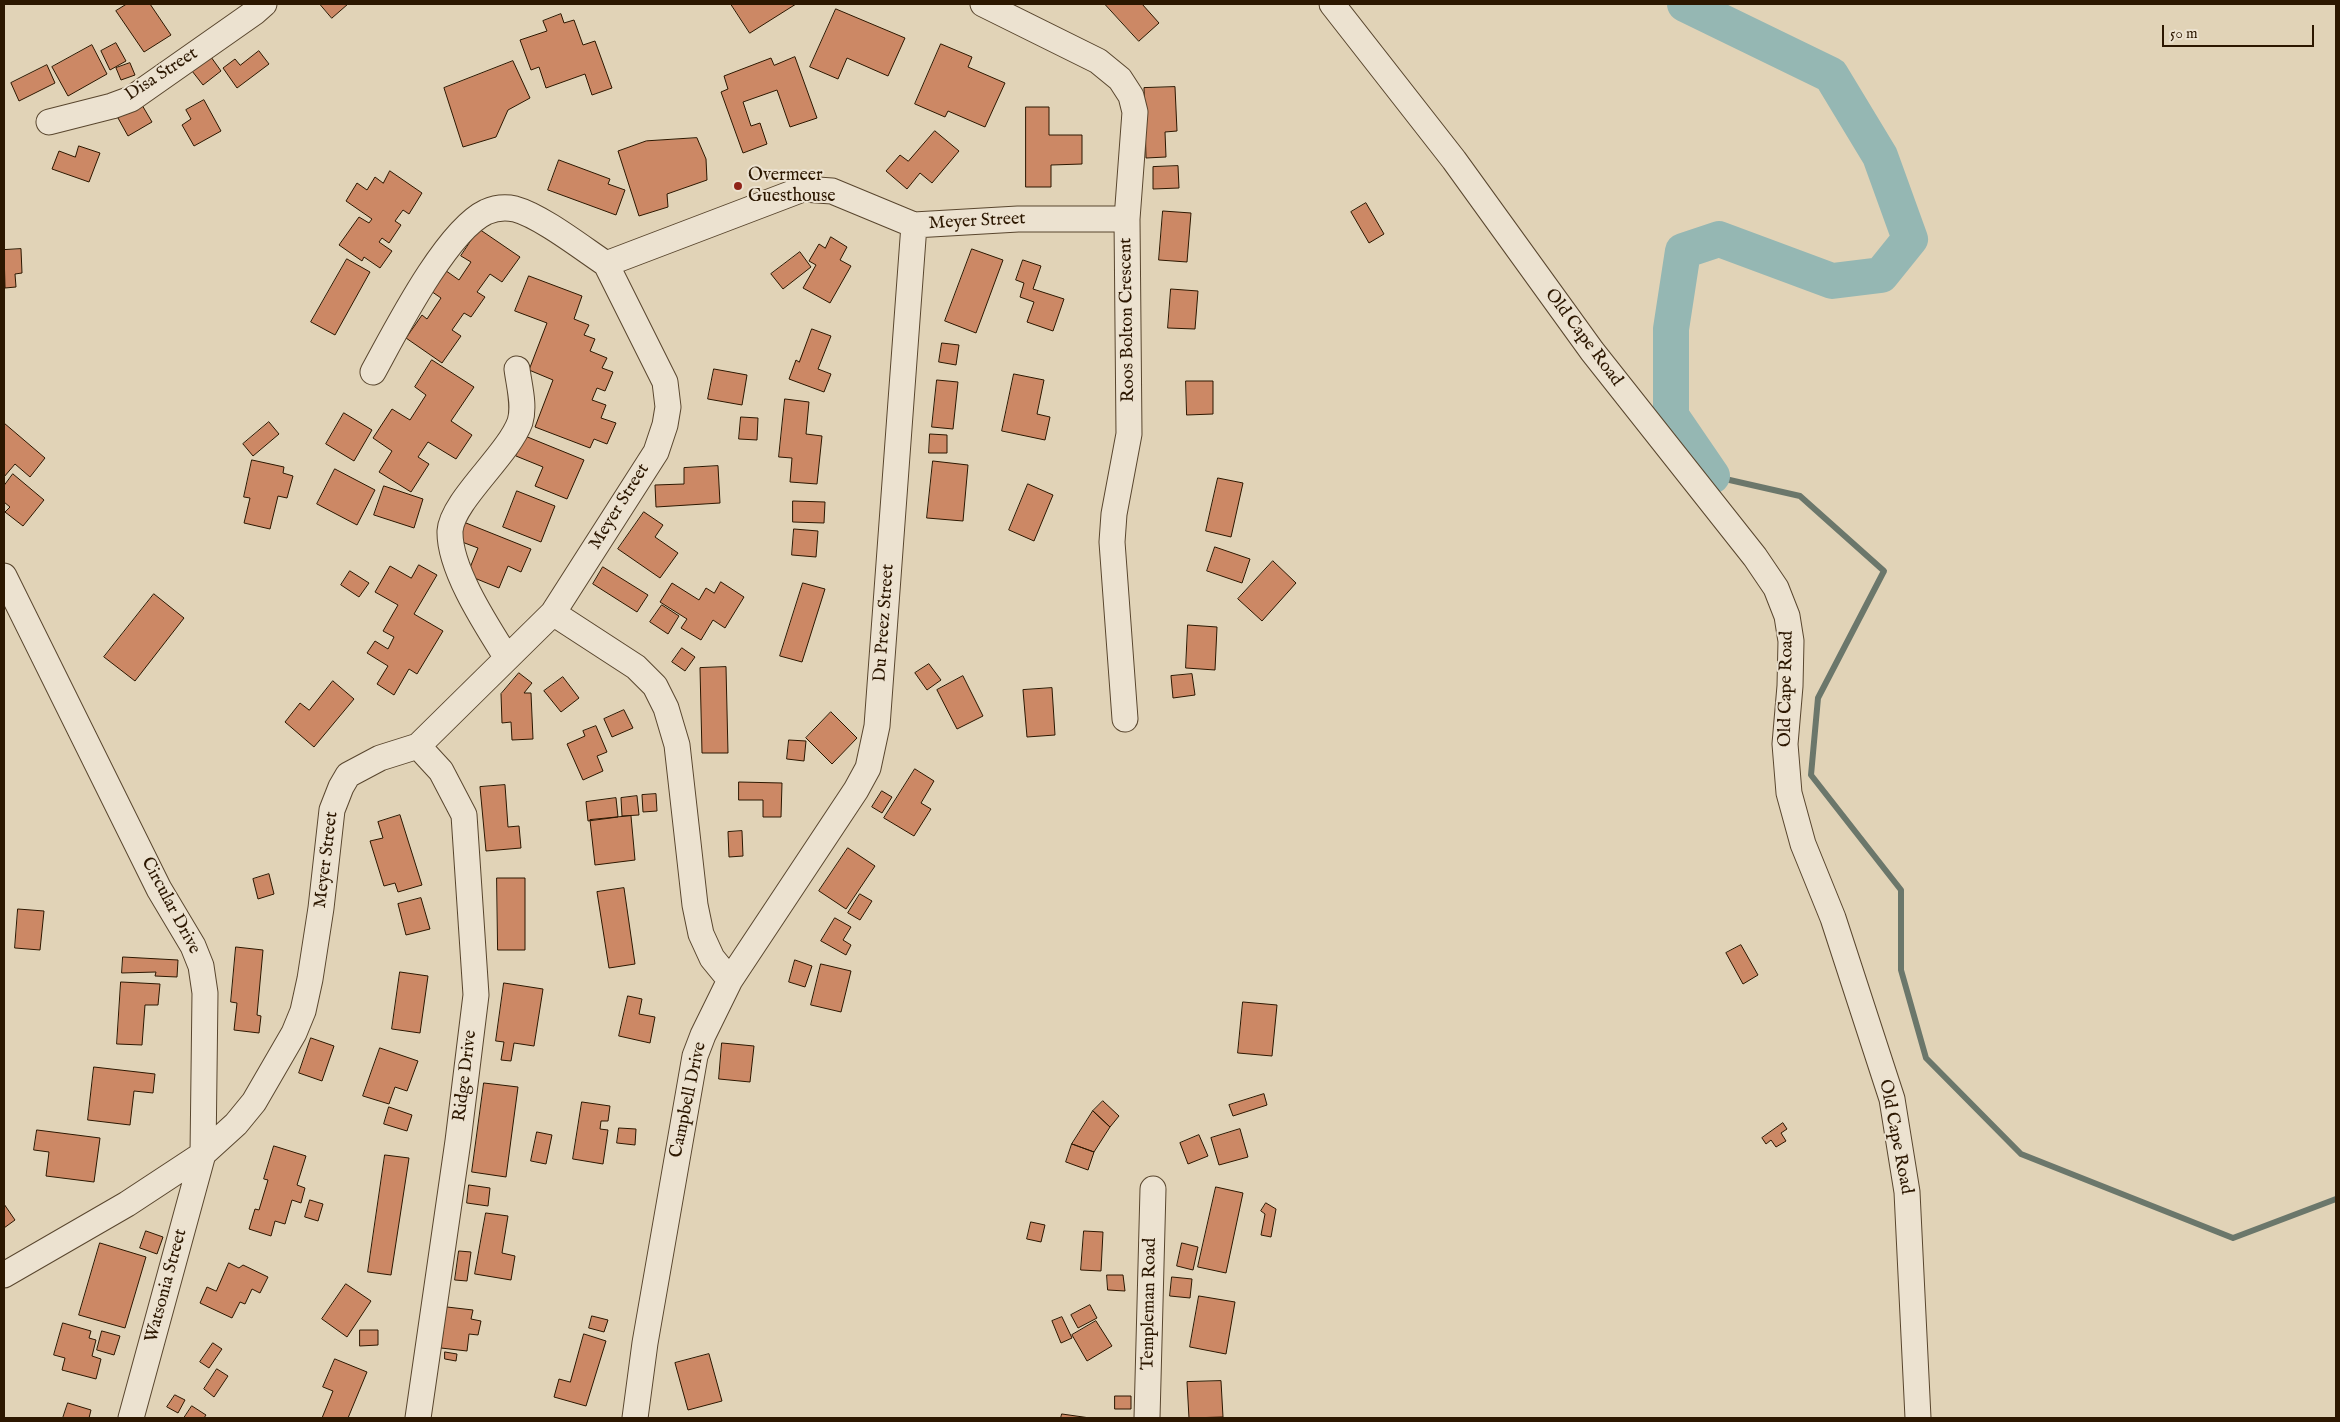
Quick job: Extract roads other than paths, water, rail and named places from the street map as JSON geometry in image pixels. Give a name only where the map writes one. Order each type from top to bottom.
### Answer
[{"type":"street","name":"Disa Street","points":[[48,122],[112,106],[131,99],[264,4]]},
{"type":"street","name":"Roos Bolton Crescent","points":[[983,4],[1098,61],[1120,80],[1130,96],[1135,112],[1127,220],[1129,434],[1114,514],[1112,542],[1125,719]]},
{"type":"street","name":"Old Cape Road","points":[[1332,4],[1454,160],[1592,352],[1755,557],[1776,588],[1787,616],[1791,641],[1790,686],[1785,744],[1789,793],[1804,844],[1834,918],[1892,1099],[1907,1192],[1918,1418]]},
{"type":"street","name":"Meyer Street","points":[[203,1154],[236,1124],[254,1102],[284,1053],[300,1018],[310,979],[321,908],[332,810],[348,775],[365,764],[418,746],[553,613],[656,452],[667,416],[668,407],[665,382],[606,264],[803,189],[832,191],[914,225],[1018,219],[1127,220]]},
{"type":"street","points":[[373,372],[442,255],[460,231],[484,212],[498,208],[514,209],[529,214],[606,264]]},
{"type":"street","name":"Du Preez Street","points":[[730,980],[856,790],[868,768],[877,726],[914,225]]},
{"type":"street","points":[[507,658],[473,605],[450,542],[450,528],[456,512],[512,437],[520,421],[522,404],[517,369]]},
{"type":"street","name":"Circular Drive","points":[[4,576],[159,889],[193,946],[201,966],[205,993],[203,1154]]},
{"type":"street","points":[[553,613],[636,667],[655,686],[666,708],[677,745],[697,915],[702,934],[712,958],[730,980]]},
{"type":"street","name":"Ridge Drive","points":[[418,746],[441,771],[464,815],[468,845],[476,996],[462,1112],[418,1418]]},
{"type":"street","name":"Campbell Drive","points":[[635,1418],[645,1343],[693,1063],[702,1035],[730,980]]},
{"type":"street","points":[[4,1275],[126,1204],[203,1154]]},
{"type":"street","name":"Watsonia Street","points":[[131,1418],[203,1154]]},
{"type":"street","name":"Templeman Road","points":[[1147,1418],[1153,1189]]},
{"type":"waterway","points":[[1685,4],[1831,75],[1880,156],[1910,239],[1881,275],[1832,281],[1719,239],[1683,251],[1671,329],[1671,416],[1712,476]]},
{"type":"waterway","points":[[1712,476],[1800,496],[1884,571],[1818,698],[1811,775],[1901,890],[1901,970],[1926,1058],[2021,1154],[2233,1238],[2336,1199]]},
{"type":"place","name":"Overmeer Guesthouse","points":[[738,186]]}]
